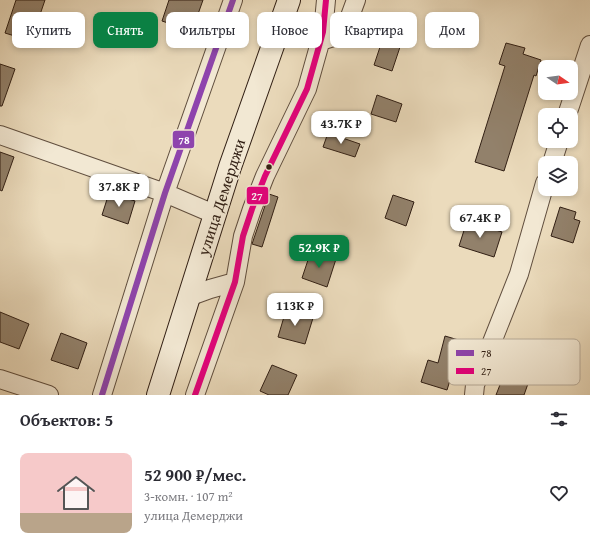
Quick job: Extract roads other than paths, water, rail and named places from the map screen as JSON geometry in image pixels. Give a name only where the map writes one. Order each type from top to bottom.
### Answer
[{"type":"main road","name":"улица Демерджи","points":[[158,395],[214,214],[289,0]]},
{"type":"street","points":[[102,395],[165,193],[233,0]]},
{"type":"street","points":[[322,36],[326,0]]},
{"type":"street","points":[[322,41],[337,36],[349,19],[356,0]]},
{"type":"street","points":[[569,108],[590,45]]},
{"type":"street","points":[[195,395],[235,282],[243,236],[252,209],[265,176],[307,89],[319,48]]},
{"type":"street","points":[[0,135],[165,193],[214,214]]},
{"type":"street","points":[[493,339],[519,274],[541,196]]},
{"type":"street","points":[[188,297],[235,282]]},
{"type":"street","points":[[0,379],[50,395]]},
{"type":"street","points":[[474,395],[475,385]]}]
